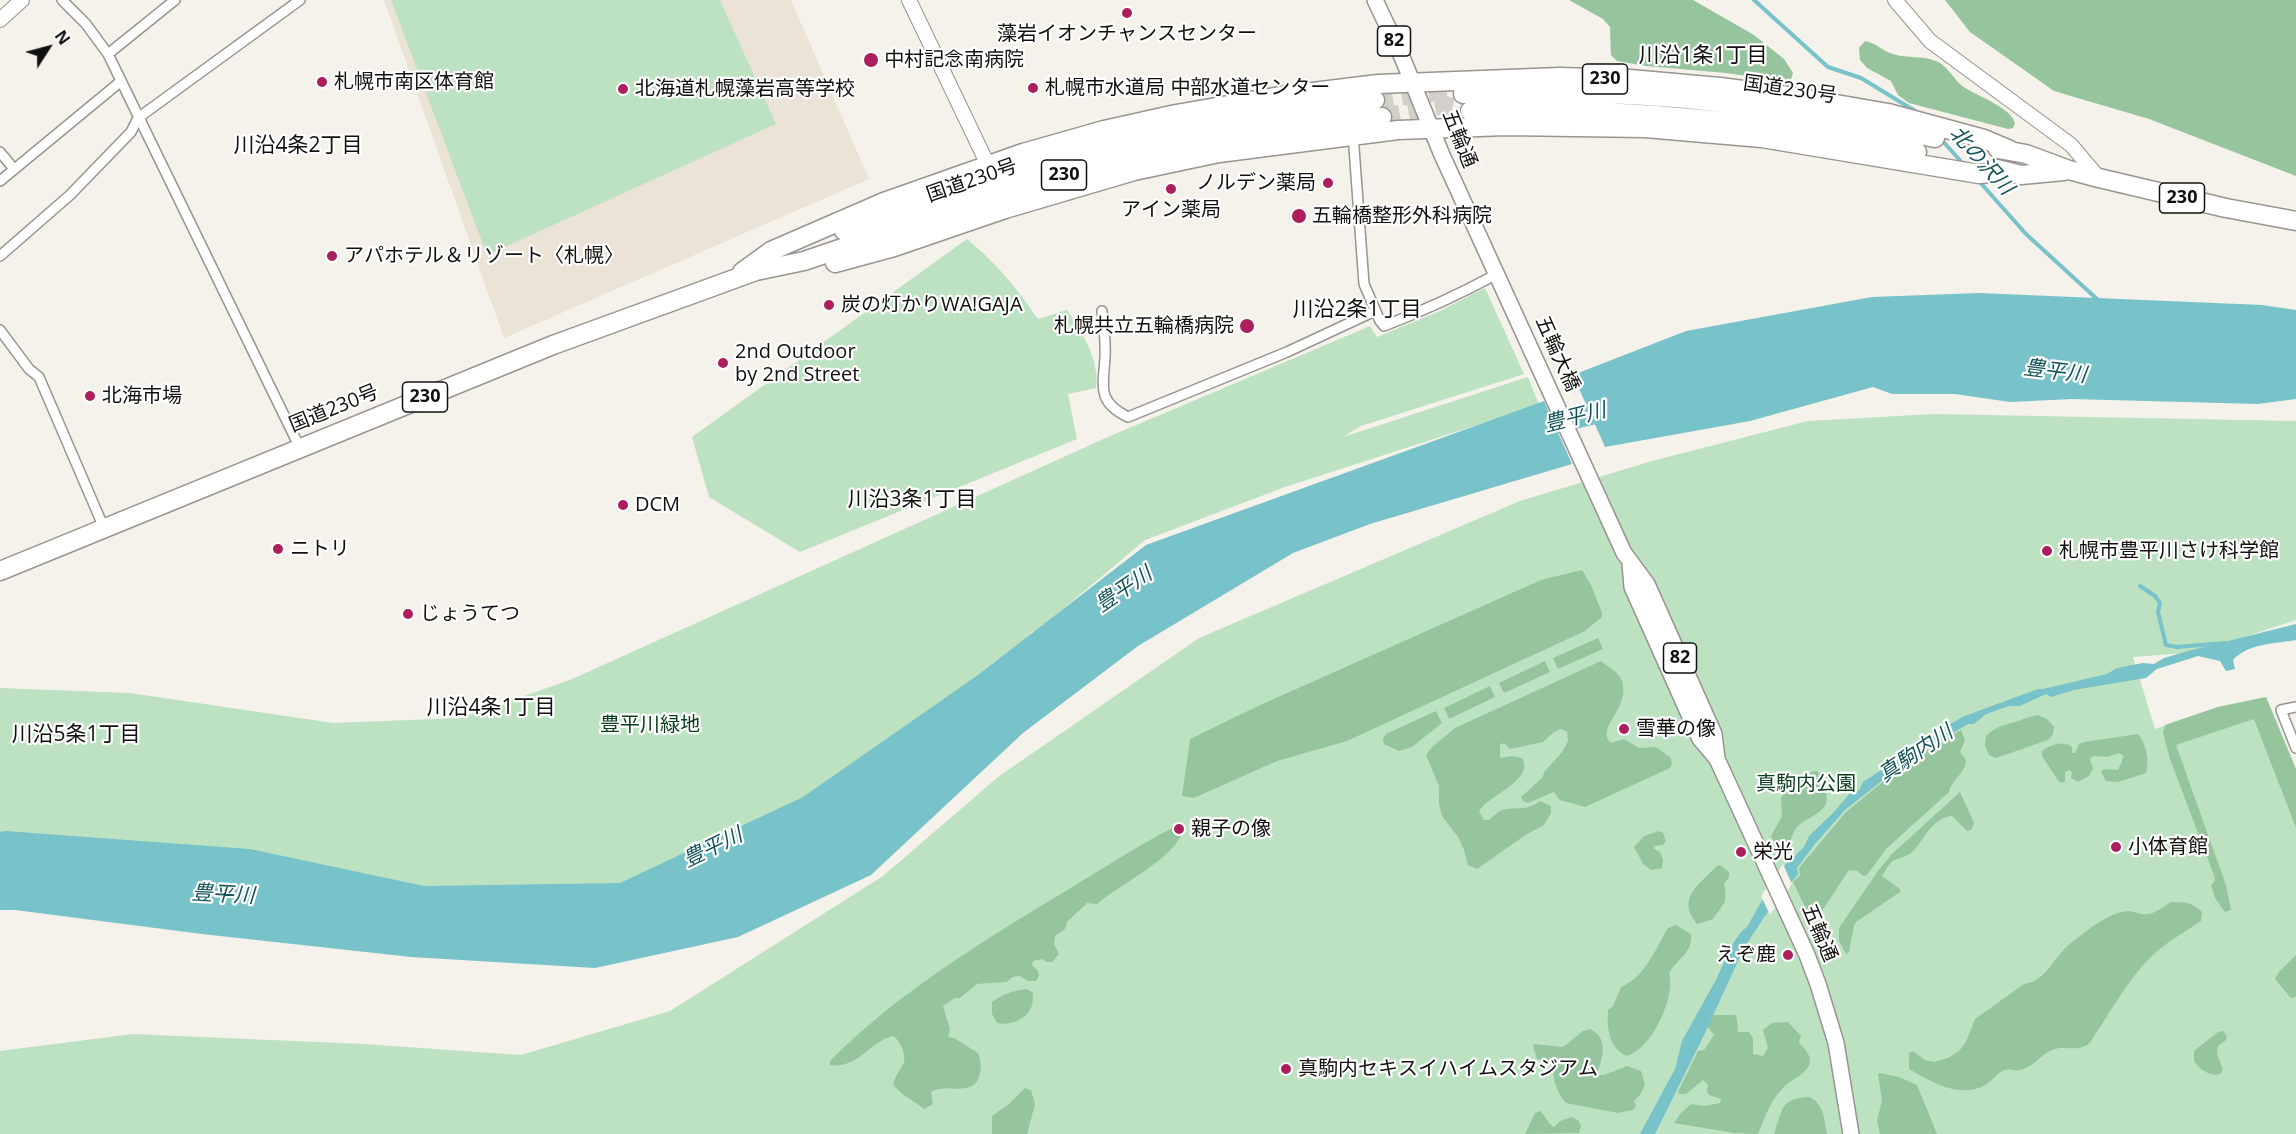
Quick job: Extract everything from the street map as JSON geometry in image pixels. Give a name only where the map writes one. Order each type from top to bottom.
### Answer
[{"type":"highway","name":"230","points":[[1413,83],[1520,78],[1630,79],[1720,87],[1888,113],[1964,139]]},
{"type":"highway","points":[[733,279],[771,251],[884,202],[988,165],[1104,130],[1176,114],[1280,96],[1378,84],[1413,83]]},
{"type":"highway","name":"国道230号","points":[[2069,170],[2021,175],[1839,136],[1773,126],[1646,113],[1552,110],[1467,103],[1564,93],[1658,97],[1817,116],[1964,139],[2026,154],[2099,178],[2226,208],[2296,221]]},
{"type":"highway","name":"国道230号","points":[[756,271],[769,259],[799,247],[961,190],[1059,159],[1166,132],[1252,116],[1375,100]]},
{"type":"highway","name":"国道230号","points":[[0,571],[609,323],[756,271],[804,261],[1022,187],[1100,165],[1186,145],[1275,129],[1382,117]]},
{"type":"highway","points":[[733,279],[780,277],[873,253],[1005,209],[1134,171],[1218,153],[1353,134],[1540,125],[1645,128],[1762,138],[1980,174],[1997,171]]},
{"type":"main road","name":"五輪通","points":[[1375,0],[1413,83],[1442,155],[1506,294]]},
{"type":"main road","name":"五輪大橋","points":[[1506,294],[1614,530]]},
{"type":"main road","name":"五輪通","points":[[1614,530],[1630,563],[1632,587],[1700,739],[1717,759],[1799,937],[1818,984],[1836,1043],[1851,1134]]},
{"type":"street","points":[[0,20],[22,0]]},
{"type":"street","points":[[62,0],[86,24],[108,54],[300,448]]},
{"type":"street","points":[[108,54],[176,0]]},
{"type":"street","points":[[0,256],[70,195],[132,132],[138,118],[288,3],[300,0]]},
{"type":"street","points":[[909,0],[988,165]]},
{"type":"street","points":[[1895,0],[1930,41],[2071,146],[2099,178]]},
{"type":"street","points":[[0,181],[120,81]]},
{"type":"street","points":[[1353,134],[1364,284],[1384,326],[1448,300],[1497,274]]},
{"type":"street","points":[[0,152],[15,170]]},
{"type":"street","points":[[1102,311],[1105,332],[1105,358],[1101,380],[1103,394],[1109,405],[1128,417],[1287,352],[1375,311]]},
{"type":"street","points":[[0,330],[29,369],[39,377],[104,528]]},
{"type":"street","points":[[2296,707],[2281,710],[2296,748]]},
{"type":"shaded area","name":"北海道札幌藻岩高等学校","points":[[384,0],[791,0],[869,179],[504,338]]},
{"type":"green space","points":[[391,0],[720,0],[776,124],[487,255]]},
{"type":"green space","points":[[1569,0],[1693,0],[1754,35],[1784,59],[1793,73],[1790,82],[1617,61],[1611,55],[1610,27],[1603,19]]},
{"type":"green space","points":[[1945,0],[2296,0],[2296,176],[2149,119],[2054,91],[1970,32]]},
{"type":"green space","points":[[1865,41],[1895,55],[1925,58],[1941,63],[1962,86],[2008,112],[2015,123],[2013,128],[2008,129],[1909,103],[1898,95],[1891,81],[1867,68],[1860,60],[1859,48]]},
{"type":"green space","points":[[967,239],[1005,276],[1038,319],[1067,310],[1084,337],[1093,357],[1097,378],[1096,388],[1068,394],[1077,439],[800,552],[709,497],[692,437]]},
{"type":"green space","name":"豊平川緑地","points":[[1485,288],[1524,374],[1361,426],[1343,437],[1528,377],[1539,405],[1285,487],[1145,540],[1037,631],[1032,632],[949,726],[751,875],[524,907],[0,835],[0,688],[130,693],[333,723],[460,718],[570,680],[1108,437],[1370,326],[1377,337],[1440,311]]},
{"type":"green space","name":"真駒内公園","points":[[1934,414],[2296,421],[2296,620],[2199,652],[2133,657],[2155,729],[2218,707],[2266,697],[2296,769],[2296,1134],[0,1134],[0,1051],[133,1034],[364,1044],[521,1055],[670,1011],[883,876],[998,777],[1199,638],[1520,501],[1652,461],[1808,421]]},
{"type":"green space","points":[[1582,570],[1591,585],[1602,613],[1602,617],[1585,631],[1347,741],[1277,761],[1194,798],[1182,796],[1190,739],[1258,706],[1541,580]]},
{"type":"green space","points":[[1598,638],[1603,649],[1558,669],[1553,658]]},
{"type":"green space","points":[[1545,661],[1550,672],[1504,693],[1499,683]]},
{"type":"green space","points":[[1601,661],[1620,677],[1623,688],[1623,697],[1607,730],[1607,737],[1611,743],[1624,739],[1639,748],[1656,747],[1671,758],[1670,768],[1585,807],[1560,800],[1554,792],[1528,803],[1521,797],[1542,778],[1545,771],[1563,751],[1568,741],[1567,732],[1561,729],[1543,742],[1510,749],[1504,743],[1500,745],[1500,758],[1511,756],[1522,758],[1524,766],[1517,780],[1479,811],[1484,820],[1489,820],[1500,811],[1529,807],[1540,801],[1551,806],[1551,813],[1544,825],[1477,869],[1468,865],[1458,837],[1442,816],[1439,786],[1426,755],[1455,728]]},
{"type":"green space","points":[[1490,686],[1495,697],[1449,719],[1444,708]]},
{"type":"green space","points":[[2266,697],[2296,769],[2296,828],[2254,719],[2176,745],[2226,885],[2231,910],[2225,912],[2215,898],[2211,885],[2215,878],[2170,759],[2163,733],[2165,725],[2218,707]]},
{"type":"green space","points":[[1436,711],[1442,723],[1412,747],[1399,751],[1384,744],[1383,739],[1386,734]]},
{"type":"green space","points":[[2038,715],[2047,719],[2054,727],[2053,734],[2048,740],[1996,758],[1989,755],[1985,745],[1986,736],[1993,730]]},
{"type":"green space","points":[[1961,730],[1965,740],[1960,752],[1966,760],[1949,792],[1886,849],[1867,875],[1863,876],[1857,871],[1849,870],[1822,911],[1816,916],[1809,915],[1793,882],[1800,875],[1799,868],[1846,812],[1907,762]]},
{"type":"green space","points":[[2138,734],[2146,753],[2148,764],[2146,773],[2118,782],[2106,781],[2101,772],[2104,769],[2118,770],[2124,756],[2119,753],[2107,757],[2093,756],[2090,759],[2093,769],[2089,776],[2078,782],[2071,778],[2070,770],[2065,772],[2063,783],[2059,782],[2042,756],[2042,751],[2057,744],[2069,745],[2072,747],[2072,753],[2075,753],[2079,744],[2084,742]]},
{"type":"green space","points":[[1813,771],[1817,771],[1823,777],[1827,796],[1825,806],[1797,827],[1787,850],[1781,857],[1771,836],[1782,816],[1781,797]]},
{"type":"green space","points":[[1960,792],[1974,823],[1972,829],[1967,831],[1952,816],[1939,820],[1912,852],[1892,862],[1882,876],[1900,889],[1900,892],[1856,922],[1849,952],[1846,954],[1839,941],[1839,928],[1878,871],[1892,854]]},
{"type":"green space","points":[[1172,828],[1182,832],[1177,842],[1158,861],[1097,904],[1087,903],[1067,922],[1065,929],[1055,936],[1054,944],[1059,954],[1052,962],[1042,959],[1033,961],[1032,965],[1038,971],[1039,976],[1036,981],[1028,981],[1020,976],[1012,977],[1007,982],[977,984],[960,998],[955,998],[943,1006],[950,1029],[948,1037],[954,1038],[978,1053],[981,1065],[980,1074],[976,1083],[971,1087],[931,1092],[933,1104],[924,1109],[893,1084],[904,1059],[900,1044],[893,1036],[855,1060],[839,1065],[829,1065],[831,1060],[856,1036],[938,972],[1024,916]]},
{"type":"green space","points":[[1659,831],[1663,833],[1666,841],[1663,845],[1654,846],[1654,849],[1660,852],[1663,860],[1662,868],[1651,870],[1643,864],[1634,847],[1644,836]]},
{"type":"green space","points":[[1720,865],[1729,872],[1729,877],[1724,884],[1726,896],[1724,903],[1713,919],[1697,924],[1688,906],[1689,899],[1697,885]]},
{"type":"green space","points":[[2171,902],[2195,906],[2202,912],[2201,921],[2148,960],[2124,990],[2089,1044],[2079,1048],[2055,1049],[2027,1068],[2005,1070],[1987,1084],[1967,1090],[1957,1090],[1937,1084],[1909,1069],[1909,1053],[1913,1051],[1925,1060],[1934,1062],[1948,1058],[1959,1051],[1966,1042],[1975,1019],[2024,984],[2038,979],[2065,948],[2098,923],[2120,912],[2149,914]]},
{"type":"green space","points":[[1676,925],[1691,934],[1690,946],[1669,973],[1669,995],[1660,1022],[1644,1044],[1626,1056],[1612,1042],[1608,1010],[1613,1006],[1621,987],[1643,970],[1668,928]]},
{"type":"green space","points":[[2296,955],[2296,997],[2291,998],[2275,979]]},
{"type":"green space","points":[[1027,989],[1033,993],[1029,1012],[1016,1021],[1006,1024],[997,1023],[992,1014],[992,1002],[1009,993]]},
{"type":"green space","points":[[1735,1015],[1738,1032],[1749,1032],[1753,1038],[1753,1054],[1763,1056],[1768,1048],[1763,1030],[1772,1023],[1788,1022],[1801,1036],[1799,1042],[1809,1056],[1810,1062],[1806,1070],[1778,1093],[1758,1134],[1734,1133],[1674,1123],[1691,1104],[1705,1106],[1720,1103],[1721,1099],[1709,1095],[1708,1085],[1703,1080],[1686,1094],[1678,1092],[1698,1051],[1704,1050],[1714,1035],[1707,1026],[1711,1016]]},
{"type":"green space","points":[[1590,1029],[1596,1033],[1602,1043],[1601,1061],[1597,1073],[1599,1075],[1627,1066],[1641,1071],[1645,1085],[1634,1101],[1636,1106],[1633,1110],[1618,1113],[1566,1103],[1556,1084],[1553,1073],[1554,1062],[1537,1059],[1533,1046],[1535,1044],[1563,1047],[1583,1031]]},
{"type":"green space","points":[[2223,1031],[2227,1036],[2226,1040],[2218,1046],[2217,1054],[2223,1070],[2220,1074],[2209,1074],[2194,1061],[2194,1051],[2218,1032]]},
{"type":"green space","points":[[1878,1074],[1899,1077],[1917,1085],[1937,1134],[1880,1134],[1877,1121],[1882,1101]]},
{"type":"green space","points":[[1025,1088],[1031,1090],[1035,1104],[1027,1134],[992,1134],[992,1116],[1009,1104]]},
{"type":"green space","points":[[1809,1097],[1820,1107],[1827,1134],[1774,1134],[1781,1112],[1787,1103]]},
{"type":"green space","points":[[1540,1111],[1554,1127],[1560,1121],[1572,1117],[1579,1121],[1581,1126],[1579,1133],[1525,1134],[1535,1113]]},
{"type":"water","points":[[1979,293],[2262,305],[2296,310],[2296,399],[2258,404],[2072,399],[2010,402],[1955,394],[1892,394],[1873,387],[1750,421],[1605,447],[1573,375],[1686,331],[1872,297]]},
{"type":"water","points":[[1544,401],[1572,464],[1370,524],[1293,553],[1138,646],[1023,733],[871,875],[738,937],[595,968],[411,957],[0,910],[0,832],[5,831],[250,849],[424,886],[620,883],[803,797],[978,675],[1146,545]]},
{"type":"water","name":"真駒内川","points":[[2296,624],[2296,640],[2246,650],[2233,660],[2235,669],[2226,671],[2220,661],[2198,656],[2157,669],[2146,678],[2074,690],[2051,697],[2046,694],[2020,706],[2009,706],[1986,714],[1974,724],[1968,724],[1907,761],[1845,810],[1797,868],[1798,874],[1765,916],[1744,948],[1655,1134],[1640,1134],[1675,1069],[1682,1041],[1717,978],[1731,946],[1747,927],[1786,864],[1804,847],[1809,836],[1850,793],[1853,795],[1860,789],[1863,782],[1962,717],[2038,689],[2107,674],[2117,668],[2143,663],[2154,664],[2164,658],[2188,651]]},
{"type":"pier","points":[[1783,864],[1792,884],[1770,915],[1761,896]]},
{"type":"waterway","name":"北の沢川","points":[[1754,0],[1828,67],[1861,78],[1920,114]]},
{"type":"waterway","name":"北の沢川","points":[[1940,138],[1965,166]]},
{"type":"waterway","name":"北の沢川","points":[[1978,180],[2026,234],[2098,300]]},
{"type":"waterway","name":"豊平川","points":[[1526,430],[1618,408]]},
{"type":"waterway","points":[[2140,586],[2155,596],[2160,603],[2158,612],[2166,645],[2177,647],[2225,643]]},
{"type":"tunnel","points":[[1375,100],[1451,90],[1463,94]]},
{"type":"tunnel","points":[[1382,117],[1444,105],[1470,111]]},
{"type":"place","name":"藻岩イオンチャンスセンター","points":[[1127,13]]},
{"type":"place","name":"中村記念南病院","points":[[871,60]]},
{"type":"place","name":"札幌市南区体育館","points":[[322,82]]},
{"type":"place","name":"札幌市水道局 中部水道センター","points":[[1033,88]]},
{"type":"place","name":"北海道札幌藻岩高等学校","points":[[623,89]]},
{"type":"place","name":"ノルデン薬局","points":[[1328,183]]},
{"type":"place","name":"アイン薬局","points":[[1171,189]]},
{"type":"place","name":"五輪橋整形外科病院","points":[[1299,216]]},
{"type":"place","name":"アパホテル＆リゾート〈札幌〉","points":[[332,256]]},
{"type":"place","name":"炭の灯かりWA!GAJA","points":[[829,305]]},
{"type":"place","name":"札幌共立五輪橋病院","points":[[1247,326]]},
{"type":"place","name":"2nd Outdoor by 2nd Street","points":[[723,363]]},
{"type":"place","name":"北海市場","points":[[90,396]]},
{"type":"place","name":"DCM","points":[[623,505]]},
{"type":"place","name":"ニトリ","points":[[278,549]]},
{"type":"place","name":"札幌市豊平川さけ科学館","points":[[2047,551]]},
{"type":"place","name":"じょうてつ","points":[[408,614]]},
{"type":"place","name":"雪華の像","points":[[1624,729]]},
{"type":"place","name":"親子の像","points":[[1179,829]]},
{"type":"place","name":"小体育館","points":[[2116,847]]},
{"type":"place","name":"栄光","points":[[1741,852]]},
{"type":"place","name":"えぞ鹿","points":[[1788,955]]},
{"type":"place","name":"真駒内セキスイハイムスタジアム","points":[[1286,1069]]},
{"type":"district","name":"川沿1条1丁目","points":[[1703,56]]},
{"type":"district","name":"川沿4条2丁目","points":[[298,146]]},
{"type":"district","name":"川沿2条1丁目","points":[[1357,310]]},
{"type":"district","name":"川沿3条1丁目","points":[[912,500]]},
{"type":"district","name":"川沿4条1丁目","points":[[491,708]]},
{"type":"district","name":"川沿5条1丁目","points":[[76,735]]}]
